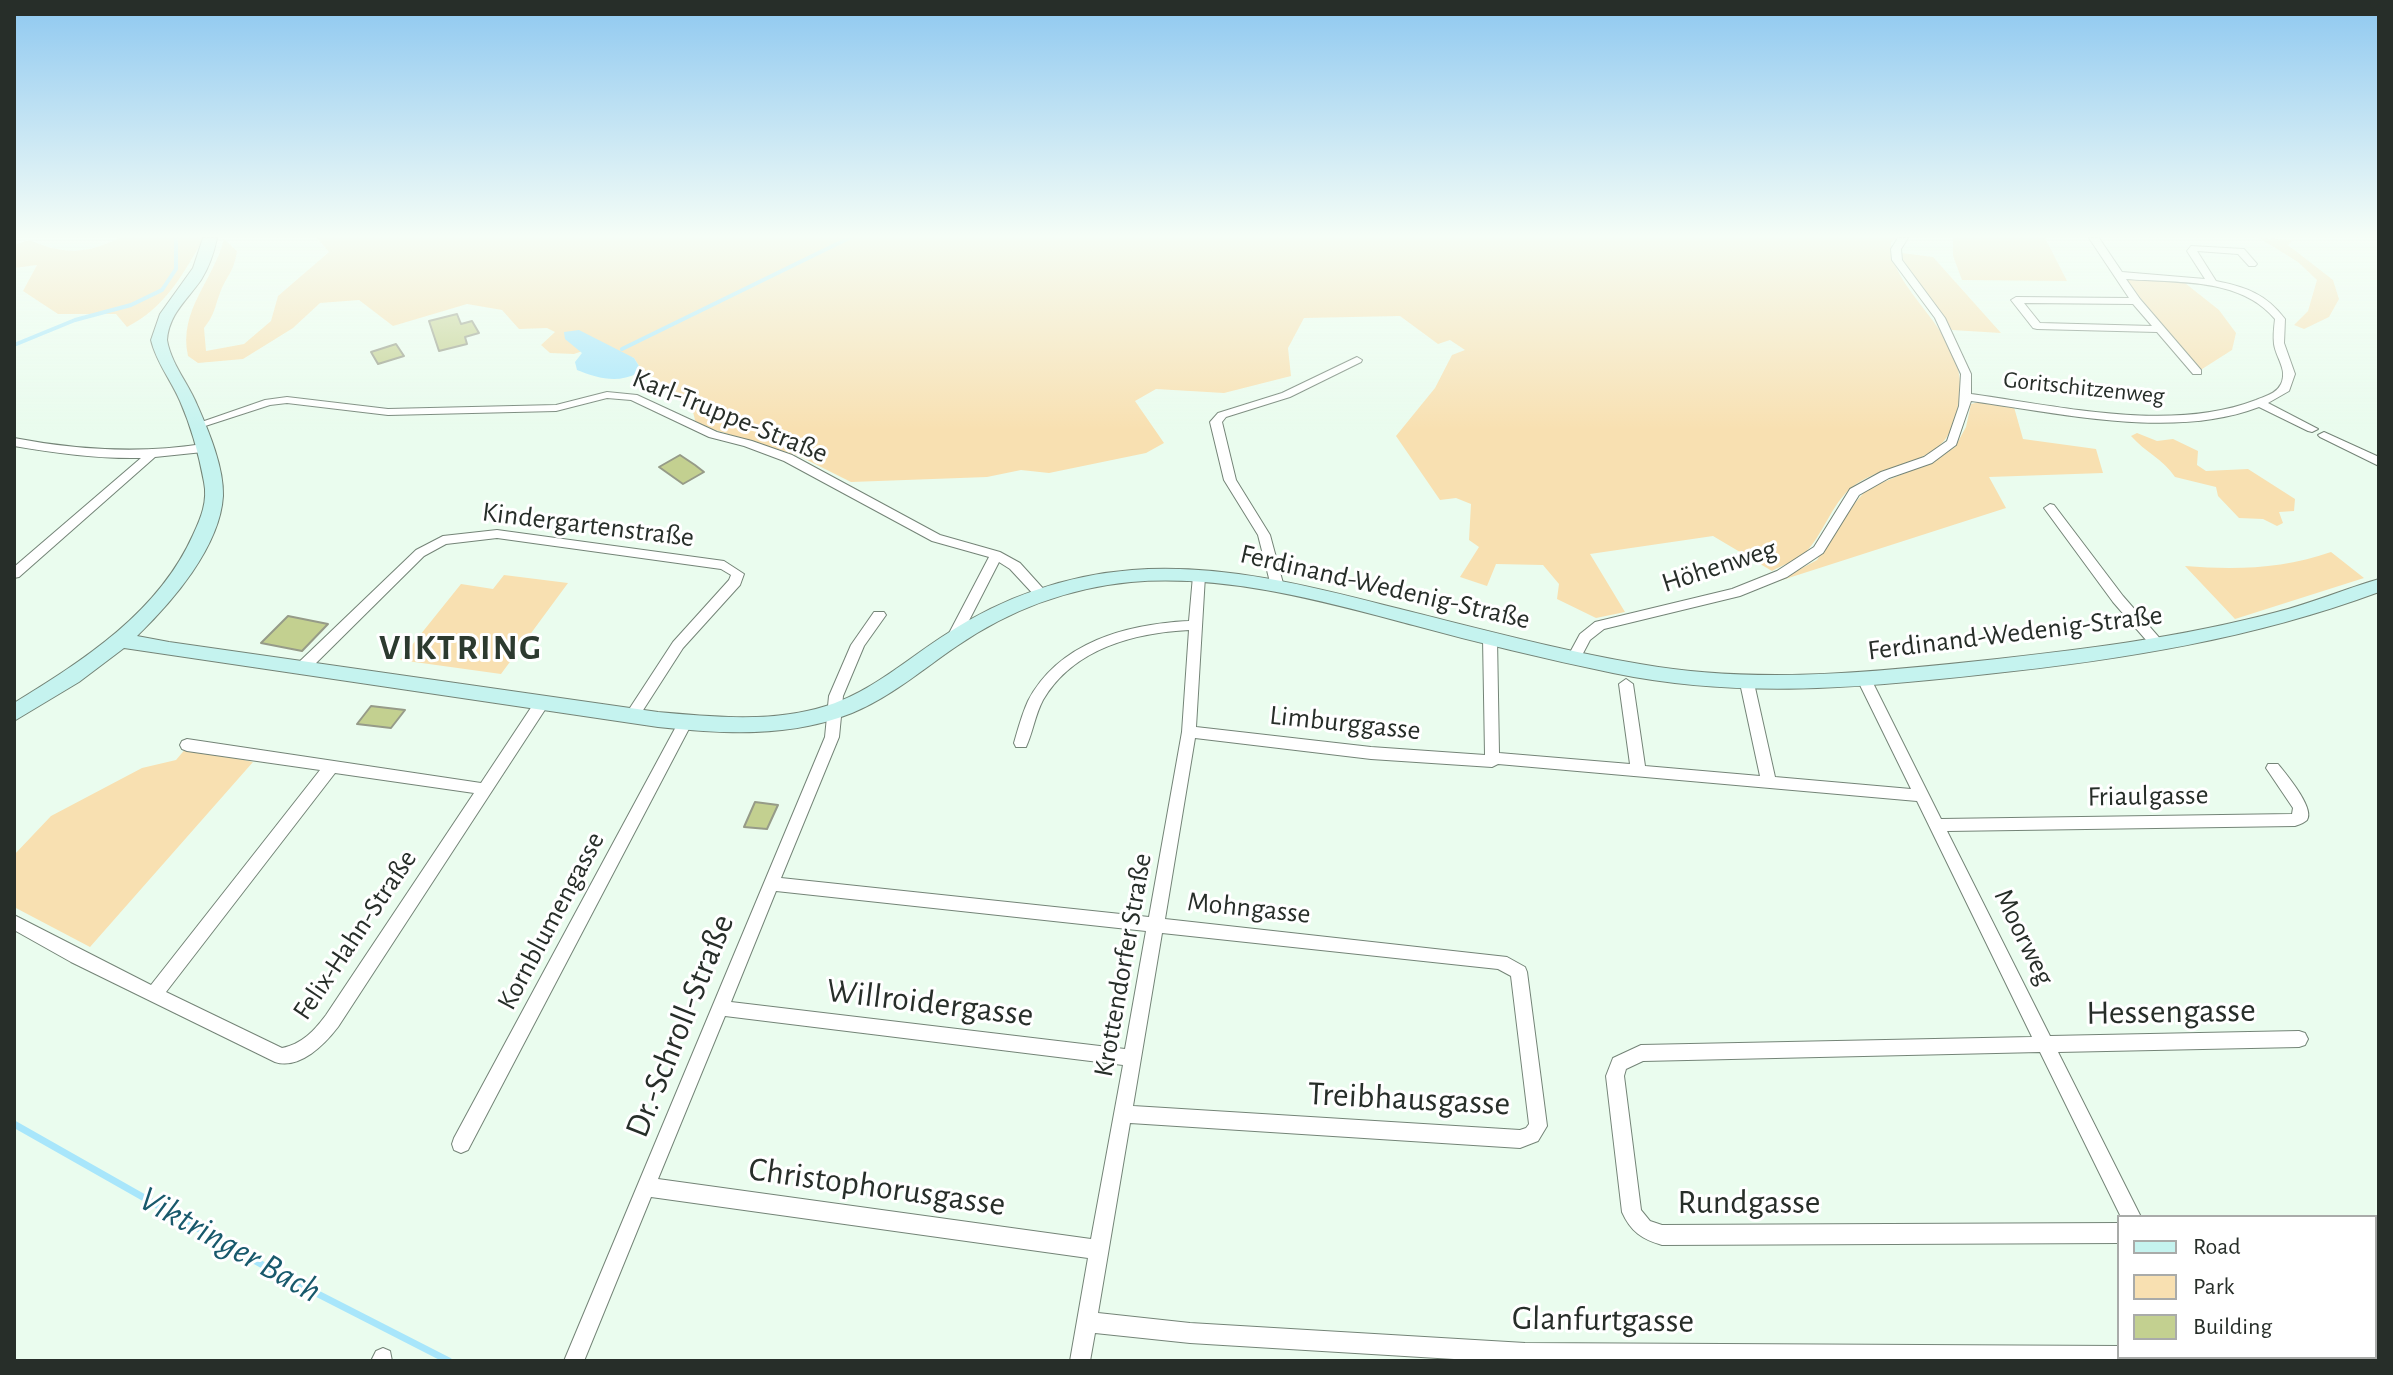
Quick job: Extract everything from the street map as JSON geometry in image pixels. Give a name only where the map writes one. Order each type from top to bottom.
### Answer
[{"type":"street","points":[[14,713],[120,640],[166,593],[193,555],[204,531],[215,486],[180,384],[159,343],[166,315],[176,302]]},
{"type":"street","name":"Höhenweg","points":[[1574,658],[1585,637],[1600,625],[1735,593],[1807,560],[1819,550],[1854,492],[1885,475],[1928,460],[1952,443],[1966,397],[1966,374],[1940,318],[1928,302]]},
{"type":"street","points":[[2018,302],[2037,326],[2159,329]]},
{"type":"street","points":[[2137,302],[2197,372]]},
{"type":"street","name":"Goritschitzenweg","points":[[1966,397],[2161,420],[2214,416],[2260,403],[2276,396],[2289,381],[2279,343],[2280,319],[2263,302]]},
{"type":"street","points":[[1277,587],[1264,535],[1230,480],[1216,422],[1222,415],[1286,395],[1357,360]]},
{"type":"street","name":"Karl-Truppe-Straße","points":[[196,426],[258,405],[287,400],[388,412],[556,408],[607,395],[633,397],[713,435],[748,443],[788,458],[936,538],[996,555],[1015,566],[1041,594]]},
{"type":"street","points":[[2260,403],[2312,429]]},
{"type":"street","points":[[2324,435],[2379,462]]},
{"type":"street","points":[[14,442],[92,454],[151,455],[203,448]]},
{"type":"street","points":[[14,574],[151,455]]},
{"type":"street","points":[[2050,508],[2118,599],[2158,645]]},
{"type":"street","name":"Kindergartenstraße","points":[[303,667],[420,553],[443,540],[497,534],[724,565],[734,569],[738,574],[735,582],[678,645],[633,714]]},
{"type":"street","points":[[953,639],[996,555]]},
{"type":"street","name":"Ferdinand-Wedenig-Straße","points":[[120,640],[686,721],[723,725],[774,724],[834,713],[865,701],[987,618],[1041,594],[1115,578],[1199,576],[1277,587],[1574,658],[1650,673],[1747,683],[1865,681],[2074,658],[2238,628],[2371,588]]},
{"type":"street","name":"Krottendorfer Straße","points":[[1080,1361],[1158,925],[1189,732],[1199,576]]},
{"type":"street","points":[[2371,588],[2379,607]]},
{"type":"street","name":"Dr.-Schroll-Straße","points":[[574,1361],[832,737],[836,696],[858,645],[879,615]]},
{"type":"street","points":[[1021,743],[1038,696],[1064,666],[1096,644],[1141,630],[1194,625]]},
{"type":"street","points":[[1490,638],[1494,758]]},
{"type":"street","name":"Moorweg","points":[[1865,681],[2130,1215]]},
{"type":"street","points":[[1747,683],[1769,782]]},
{"type":"street","points":[[1626,684],[1638,771]]},
{"type":"street","name":"Felix-Hahn-Straße","points":[[14,922],[281,1056],[294,1054],[320,1037],[332,1021],[543,701]]},
{"type":"street","name":"Kornblumengasse","points":[[461,1144],[686,721]]},
{"type":"street","name":"Limburggasse","points":[[1189,732],[1371,753],[1487,762],[1494,758],[1923,796]]},
{"type":"street","points":[[187,745],[485,789]]},
{"type":"street","points":[[154,994],[332,766]]},
{"type":"street","name":"Friaulgasse","points":[[1938,825],[2295,820],[2301,816],[2300,807],[2273,768]]},
{"type":"street","name":"Mohngasse","points":[[771,884],[1501,962],[1519,972],[1522,980]]},
{"type":"street","name":"Treibhausgasse","points":[[1124,1114],[1520,1139],[1532,1135],[1538,1126],[1522,980]]},
{"type":"street","name":"Willroidergasse","points":[[720,1008],[1134,1058]]},
{"type":"street","name":"Hessengasse","points":[[2044,1045],[2299,1039]]},
{"type":"street","name":"Rundgasse","points":[[2044,1045],[1641,1053],[1629,1057],[1619,1064],[1615,1076],[1632,1212],[1638,1225],[1648,1232],[1662,1235],[2117,1233]]},
{"type":"street","name":"Christophorusgasse","points":[[646,1187],[1099,1250]]},
{"type":"street","name":"Glanfurtgasse","points":[[1086,1322],[1190,1333],[1525,1353],[2117,1356]]},
{"type":"green space","points":[[40,302],[161,302],[127,327],[116,314],[58,314]]},
{"type":"green space","points":[[196,302],[217,302],[204,328],[206,351],[244,344],[271,321],[276,302],[331,302],[320,303],[293,328],[243,359],[198,363],[188,356],[188,324]]},
{"type":"green space","points":[[362,302],[1919,302],[1944,337],[1955,359],[1960,382],[1958,407],[1944,441],[1923,456],[1873,475],[1851,488],[1817,538],[1798,558],[1772,571],[1713,536],[1590,554],[1625,612],[1596,618],[1557,599],[1559,584],[1543,565],[1496,564],[1487,586],[1460,577],[1479,547],[1469,540],[1471,504],[1456,498],[1440,500],[1396,436],[1435,388],[1452,355],[1465,350],[1450,340],[1438,344],[1400,316],[1304,318],[1288,348],[1291,376],[1224,393],[1156,389],[1135,401],[1164,443],[1146,453],[1049,473],[1021,470],[987,477],[851,482],[799,456],[696,424],[692,408],[639,366],[634,358],[597,346],[574,354],[550,353],[541,345],[555,332],[547,328],[519,329],[502,310],[467,304],[393,326]]},
{"type":"green space","points":[[1931,302],[1973,302],[2001,333],[1952,330]]},
{"type":"green space","points":[[2144,302],[2209,302],[2219,310],[2236,333],[2232,350],[2199,371]]},
{"type":"green space","points":[[2311,302],[2337,302],[2329,317],[2304,329],[2294,325],[2308,311]]},
{"type":"green space","points":[[1979,402],[2014,407],[2023,439],[2096,449],[2103,473],[1989,477],[2006,508],[1776,582],[1817,560],[1848,511],[1867,489],[1938,459],[1955,447],[1966,427],[1971,404]]},
{"type":"green space","points":[[2137,433],[2157,441],[2173,439],[2198,451],[2197,465],[2206,471],[2248,469],[2295,499],[2294,511],[2279,512],[2283,523],[2277,526],[2263,519],[2239,518],[2218,496],[2216,487],[2175,477],[2131,436]]},
{"type":"green space","points":[[2331,552],[2364,578],[2235,619],[2185,566],[2259,567],[2295,562]]},
{"type":"green space","points":[[504,575],[568,583],[501,674],[400,660],[461,584],[493,589]]},
{"type":"green space","points":[[187,747],[253,762],[90,947],[14,907],[14,855],[51,816],[142,768],[176,760]]},
{"type":"water","points":[[579,330],[634,358],[639,366],[638,373],[607,379],[577,370],[575,362],[582,353],[565,339],[564,332]]},
{"type":"building","points":[[457,314],[461,324],[472,321],[479,333],[465,337],[467,344],[439,351],[429,321]]},
{"type":"building","points":[[396,344],[404,356],[378,364],[371,352]]},
{"type":"building","points":[[680,455],[704,472],[683,484],[659,467]]},
{"type":"building","points":[[288,616],[328,624],[302,651],[261,643]]},
{"type":"building","points":[[371,706],[405,710],[391,728],[357,724]]},
{"type":"building","points":[[755,802],[778,805],[767,829],[744,827]]},
{"type":"waterway","name":"Viktringer Bach","points":[[14,345],[75,320],[137,302]]},
{"type":"waterway","points":[[622,349],[718,302]]},
{"type":"waterway","name":"Viktringer Bach","points":[[14,1124],[275,1272],[449,1361]]},
{"type":"district","name":"VIKTRING","points":[[461,648]]}]
